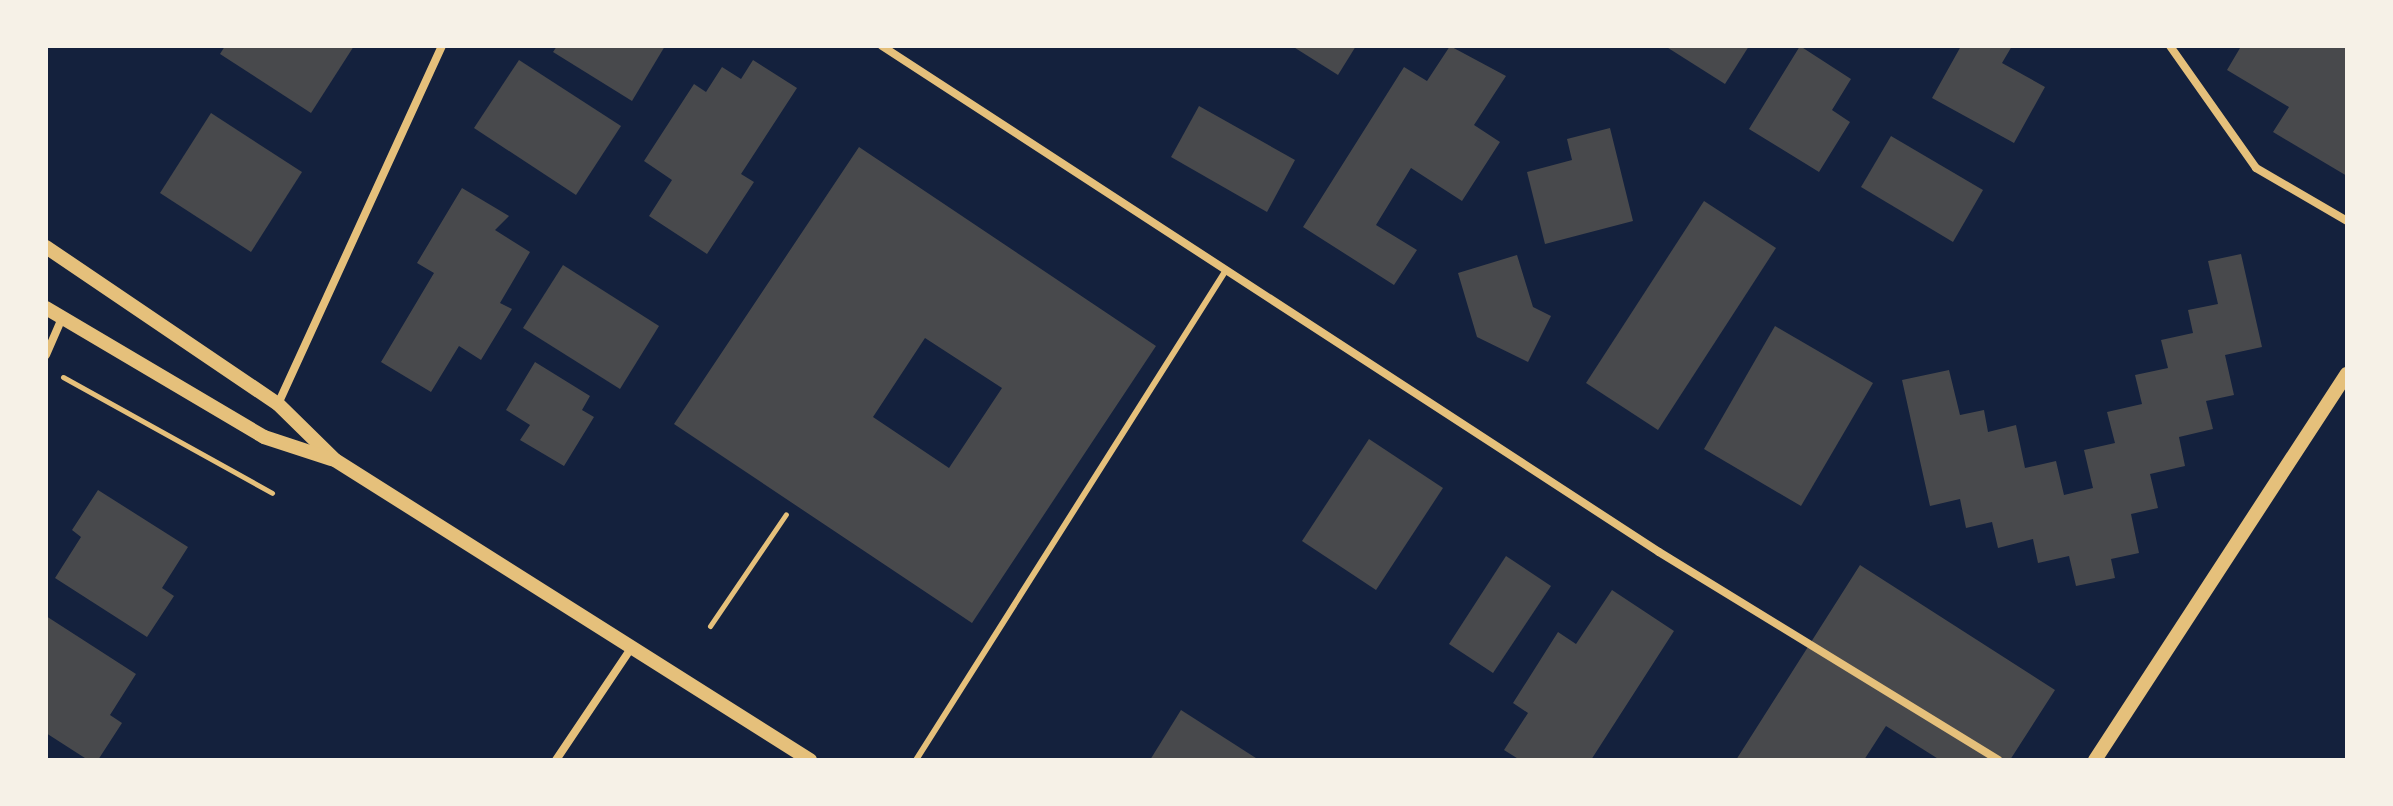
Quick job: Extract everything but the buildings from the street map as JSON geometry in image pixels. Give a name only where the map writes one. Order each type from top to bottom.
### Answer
[{"type":"street","points":[[278,404],[442,46]]},
{"type":"street","points":[[882,46],[1659,552],[1998,760]]},
{"type":"street","points":[[2170,46],[2256,168],[2347,221]]},
{"type":"street","points":[[46,247],[278,404],[335,460],[810,760]]},
{"type":"street","points":[[46,308],[264,437],[335,460]]},
{"type":"street","points":[[46,355],[62,318]]},
{"type":"street","points":[[2095,760],[2347,374]]},
{"type":"street","points":[[556,760],[632,647]]},
{"type":"lane","points":[[916,760],[1226,270]]},
{"type":"path","points":[[59,375],[272,493]]},
{"type":"path","points":[[710,626],[786,514]]}]
